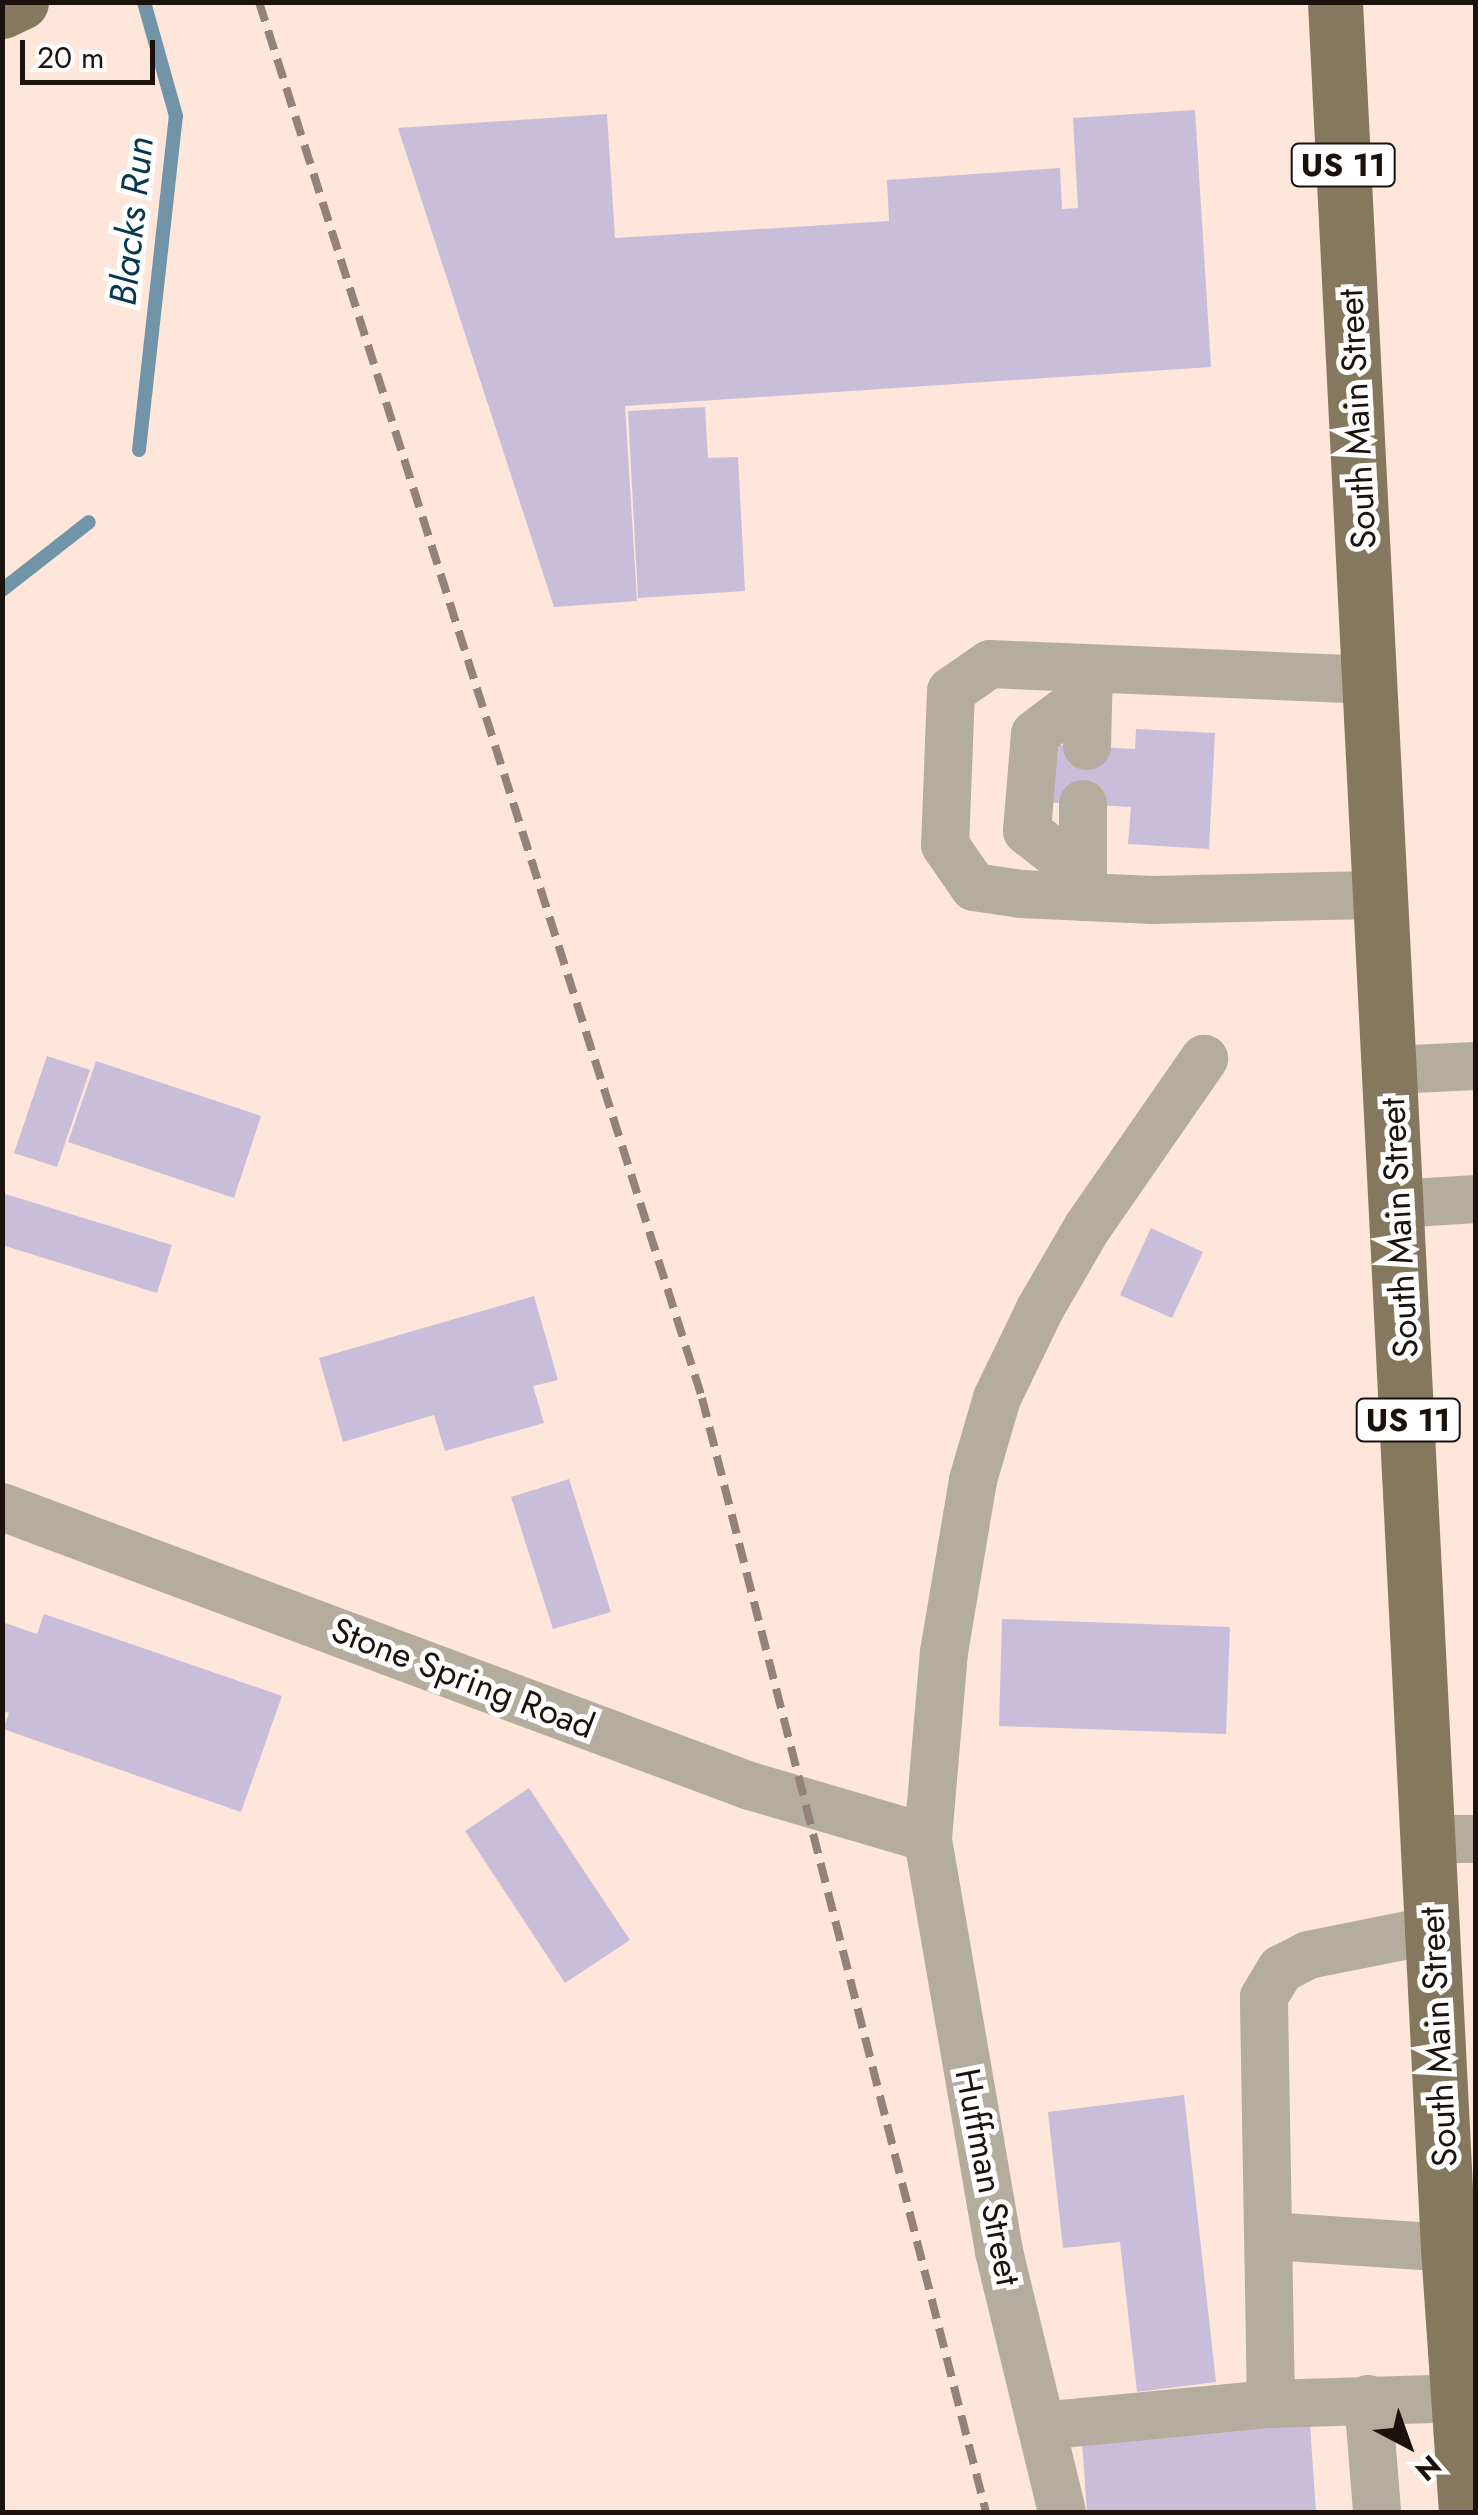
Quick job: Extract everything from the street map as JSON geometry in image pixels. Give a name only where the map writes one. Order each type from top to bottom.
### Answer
[{"type":"main road","points":[[2,11],[21,2]]},
{"type":"main road","name":"South Main Street","points":[[1334,2],[1397,1204],[1452,1839],[1433,1930],[1448,2248],[1466,2512]]},
{"type":"street","points":[[1371,680],[1089,681],[990,664],[950,691],[944,845],[974,888],[1083,886],[1153,900],[1382,895]]},
{"type":"street","points":[[1087,746],[1089,681]]},
{"type":"street","points":[[1083,886],[1028,831],[1035,734],[1089,681]]},
{"type":"street","points":[[1083,804],[1083,886]]},
{"type":"street","name":"Huffman Street","points":[[1062,2512],[999,2251],[928,1838],[944,1652],[964,1528],[993,1412],[1040,1309],[1087,1228],[1204,1059]]},
{"type":"street","points":[[1391,1070],[1476,1066]]},
{"type":"street","points":[[1397,1204],[1476,1199]]},
{"type":"street","name":"Stone Spring Road","points":[[2,1507],[750,1786],[928,1838]]},
{"type":"street","points":[[1271,2404],[1264,1996],[1281,1969],[1308,1955],[1433,1930]]},
{"type":"street","points":[[1269,2236],[1448,2248]]},
{"type":"street","points":[[1041,2426],[1271,2404],[1457,2398]]},
{"type":"street","points":[[1368,2399],[1377,2512]]},
{"type":"building","points":[[1195,110],[1211,367],[625,406],[637,601],[554,607],[398,128],[607,114],[615,238],[889,221],[887,180],[1060,168],[1062,209],[1078,208],[1073,118]]},
{"type":"building","points":[[705,407],[708,458],[738,457],[745,591],[638,598],[628,411]]},
{"type":"building","points":[[1136,729],[1215,733],[1209,849],[1128,844],[1131,807],[1041,802],[1045,744],[1135,749]]},
{"type":"building","points":[[47,1056],[90,1070],[57,1167],[14,1153]]},
{"type":"building","points":[[96,1061],[261,1116],[234,1198],[68,1142]]},
{"type":"building","points":[[2,1193],[172,1245],[157,1293],[2,1245]]},
{"type":"building","points":[[1151,1228],[1203,1252],[1172,1318],[1120,1295]]},
{"type":"building","points":[[534,1296],[558,1380],[533,1386],[544,1423],[445,1451],[434,1415],[343,1442],[319,1358]]},
{"type":"building","points":[[569,1479],[611,1612],[553,1629],[511,1497]]},
{"type":"building","points":[[44,1614],[282,1696],[241,1812],[3,1729],[9,1713],[2,1711],[2,1622],[37,1634]]},
{"type":"building","points":[[1002,1619],[1230,1627],[1226,1734],[999,1726]]},
{"type":"building","points":[[529,1788],[630,1940],[565,1983],[465,1831]]},
{"type":"building","points":[[1184,2095],[1216,2382],[1137,2392],[1120,2242],[1063,2248],[1048,2112]]},
{"type":"building","points":[[1310,2424],[1316,2512],[1087,2512],[1082,2442]]},
{"type":"waterway","name":"Blacks Run","points":[[139,450],[176,116],[144,2]]},
{"type":"waterway","name":"Blacks Run","points":[[2,590],[89,522]]},
{"type":"railway","points":[[259,2],[702,1398],[986,2512]]}]
